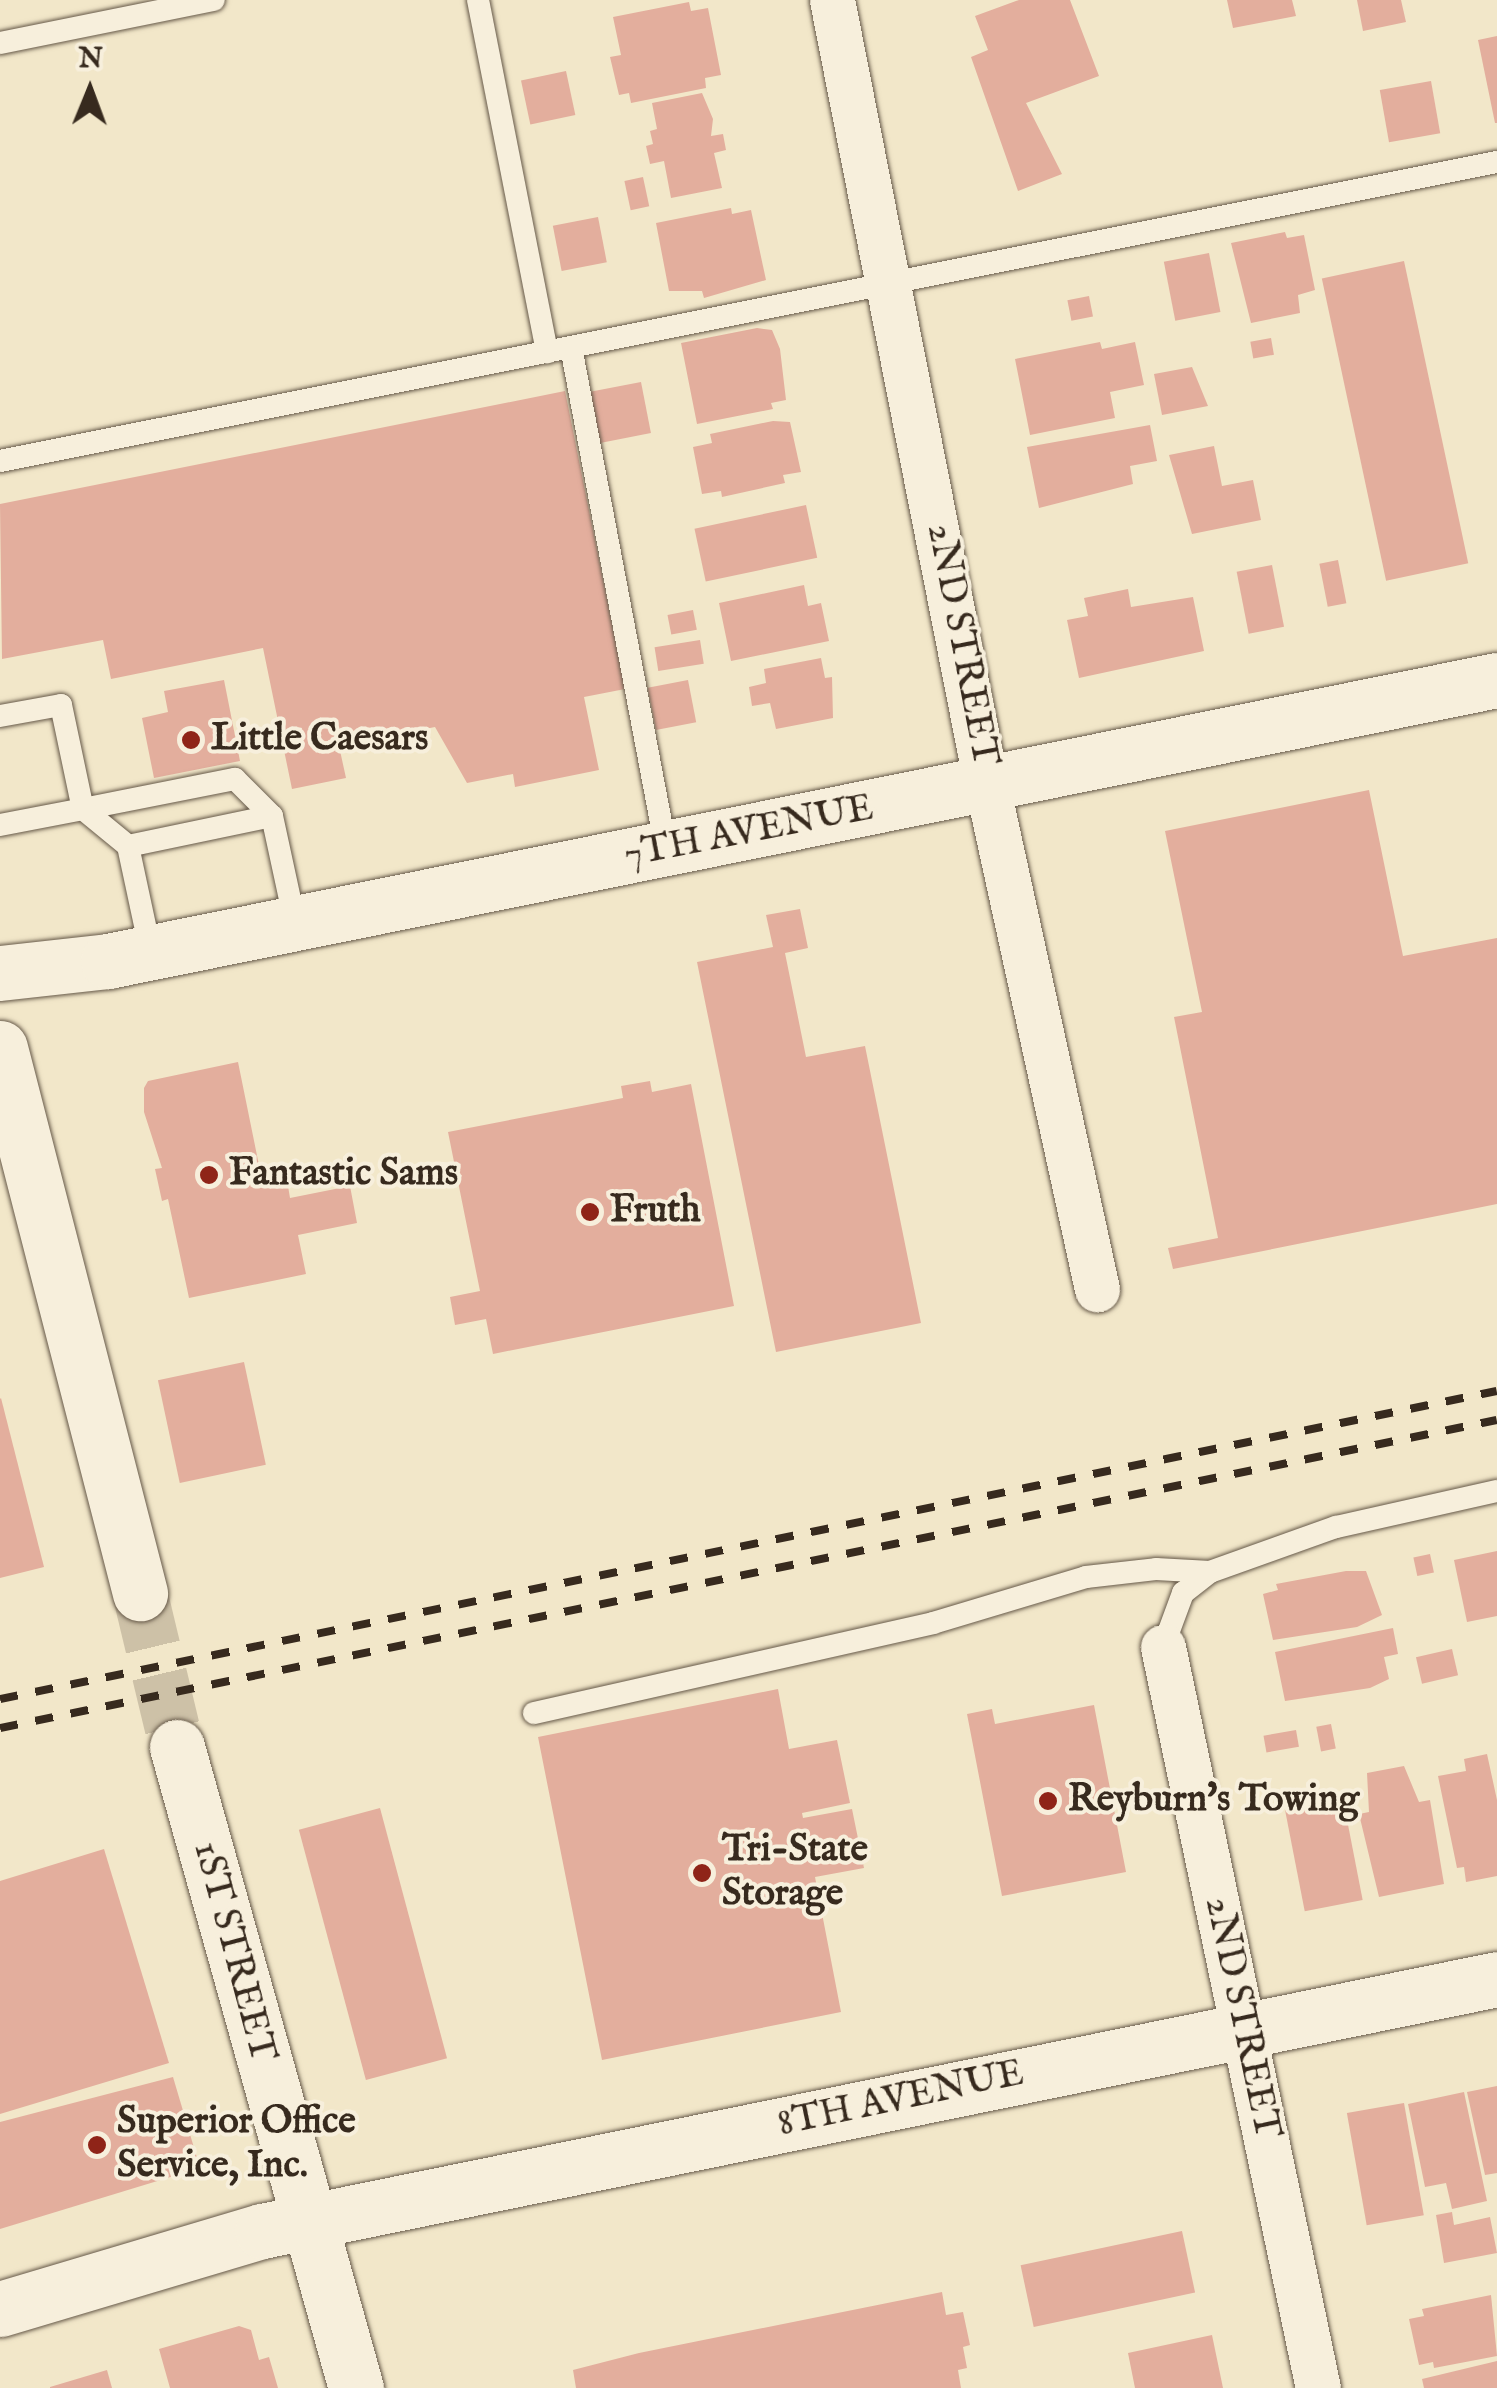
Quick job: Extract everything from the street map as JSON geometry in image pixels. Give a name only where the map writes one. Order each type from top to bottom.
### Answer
[{"type":"street","name":"2ND STREET","points":[[832,0],[988,784],[1097,1289]]},
{"type":"street","name":"7TH AVENUE","points":[[0,973],[150,952],[295,924],[1497,680]]},
{"type":"street","points":[[0,1048],[140,1593]]},
{"type":"street","name":"2ND STREET","points":[[1163,1648],[1318,2388]]},
{"type":"street","name":"1ST STREET","points":[[177,1747],[306,2222],[356,2388]]},
{"type":"street","name":"8TH AVENUE","points":[[0,2309],[306,2222],[1497,1979]]},
{"type":"lane","points":[[0,42],[214,0]]},
{"type":"lane","points":[[478,0],[547,352]]},
{"type":"lane","points":[[0,461],[547,352],[888,279],[1497,162]]},
{"type":"lane","points":[[571,347],[666,850]]},
{"type":"lane","points":[[0,716],[61,704],[83,809],[128,846],[150,952]]},
{"type":"lane","points":[[0,825],[235,779],[272,816],[295,924]]},
{"type":"lane","points":[[128,846],[272,816]]},
{"type":"lane","points":[[1163,1648],[1183,1592],[1210,1572],[1336,1527],[1497,1490]]},
{"type":"lane","points":[[534,1713],[933,1622],[1086,1578],[1156,1569],[1210,1572]]},
{"type":"building","points":[[1019,0],[1070,0],[1099,76],[1026,103],[1062,174],[1018,191],[971,57],[988,50],[975,16]]},
{"type":"building","points":[[1227,0],[1292,0],[1296,16],[1233,28]]},
{"type":"building","points":[[1357,0],[1401,0],[1406,22],[1363,31]]},
{"type":"building","points":[[689,2],[691,11],[708,8],[721,75],[705,78],[706,88],[631,103],[629,93],[619,95],[610,57],[621,55],[613,17]]},
{"type":"building","points":[[1497,36],[1497,123],[1495,123],[1478,40]]},
{"type":"building","points":[[566,71],[575,115],[530,125],[521,81]]},
{"type":"building","points":[[1431,81],[1440,133],[1389,142],[1380,90]]},
{"type":"building","points":[[702,93],[713,119],[711,136],[723,134],[726,150],[714,153],[722,188],[671,198],[664,161],[650,164],[646,146],[653,144],[650,131],[657,129],[652,103]]},
{"type":"building","points":[[643,177],[649,206],[631,210],[624,181]]},
{"type":"building","points":[[731,208],[732,214],[751,210],[766,280],[704,298],[702,291],[669,291],[656,223]]},
{"type":"building","points":[[598,217],[607,262],[562,271],[553,226]]},
{"type":"building","points":[[1285,232],[1287,238],[1304,235],[1315,290],[1298,295],[1300,313],[1251,323],[1231,243]]},
{"type":"building","points":[[1209,253],[1220,312],[1175,321],[1164,262]]},
{"type":"building","points":[[1404,261],[1468,563],[1386,581],[1322,278]]},
{"type":"building","points":[[1089,296],[1093,317],[1071,321],[1067,300]]},
{"type":"building","points":[[757,328],[772,330],[780,349],[786,400],[771,403],[773,409],[697,424],[681,343]]},
{"type":"building","points":[[1271,338],[1274,355],[1253,358],[1250,342]]},
{"type":"building","points":[[1100,342],[1102,349],[1135,342],[1144,385],[1110,392],[1115,418],[1030,435],[1015,359]]},
{"type":"building","points":[[1192,367],[1208,406],[1162,415],[1154,374]]},
{"type":"building","points":[[641,382],[651,433],[599,443],[589,392]]},
{"type":"building","points":[[565,391],[625,689],[584,697],[599,770],[515,787],[513,774],[467,783],[435,727],[339,746],[346,778],[292,789],[263,648],[111,679],[103,640],[2,659],[0,504]]},
{"type":"building","points":[[773,421],[790,422],[801,472],[783,475],[785,483],[722,497],[721,491],[702,494],[693,447],[712,443],[710,434]]},
{"type":"building","points":[[1150,425],[1157,461],[1130,466],[1133,484],[1039,508],[1027,447]]},
{"type":"building","points":[[1214,446],[1222,486],[1253,480],[1261,520],[1192,534],[1169,455]]},
{"type":"building","points":[[806,505],[817,558],[706,582],[694,529]]},
{"type":"building","points":[[1338,560],[1346,603],[1328,607],[1319,564]]},
{"type":"building","points":[[1272,565],[1284,627],[1249,634],[1237,572]]},
{"type":"building","points":[[804,585],[808,606],[821,603],[829,641],[731,661],[719,603]]},
{"type":"building","points":[[1128,589],[1131,607],[1193,597],[1204,651],[1079,678],[1067,620],[1088,616],[1084,598]]},
{"type":"building","points":[[693,610],[697,630],[671,635],[667,615]]},
{"type":"building","points":[[700,640],[704,664],[658,671],[655,647]]},
{"type":"building","points":[[821,658],[825,678],[832,677],[833,718],[776,729],[770,703],[752,706],[749,687],[766,683],[764,669]]},
{"type":"building","name":"Little Caesars","points":[[224,680],[240,761],[154,778],[142,718],[168,712],[164,691]]},
{"type":"building","points":[[688,680],[696,722],[656,730],[648,688]]},
{"type":"building","points":[[1369,790],[1403,956],[1497,938],[1497,1204],[1173,1269],[1168,1248],[1218,1238],[1174,1017],[1202,1012],[1165,831]]},
{"type":"building","points":[[800,909],[808,948],[785,953],[806,1057],[865,1046],[921,1323],[776,1352],[697,962],[773,947],[766,915]]},
{"type":"building","name":"Fantastic Sams","points":[[238,1062],[263,1185],[287,1180],[290,1198],[350,1186],[357,1223],[298,1235],[306,1274],[189,1298],[168,1199],[162,1201],[155,1169],[162,1168],[144,1112],[144,1088],[148,1081]]},
{"type":"building","name":"Fruth","points":[[650,1081],[652,1092],[691,1084],[734,1306],[493,1354],[486,1319],[455,1325],[450,1297],[480,1291],[448,1132],[623,1098],[621,1086]]},
{"type":"building","points":[[244,1362],[266,1465],[180,1483],[158,1380]]},
{"type":"building","points":[[0,1399],[44,1567],[0,1578]]},
{"type":"building","points":[[1497,1551],[1497,1616],[1467,1622],[1454,1560]]},
{"type":"building","points":[[1430,1554],[1434,1573],[1417,1576],[1413,1558]]},
{"type":"building","points":[[1366,1571],[1382,1615],[1357,1627],[1273,1640],[1263,1594],[1278,1590],[1276,1584]]},
{"type":"building","points":[[1393,1628],[1398,1654],[1384,1657],[1389,1679],[1370,1688],[1285,1701],[1275,1652]]},
{"type":"building","points":[[1452,1649],[1458,1675],[1422,1684],[1416,1657]]},
{"type":"building","name":"Tri-State Storage","points":[[778,1689],[789,1749],[837,1740],[850,1803],[802,1813],[803,1818],[852,1809],[864,1868],[815,1877],[841,2012],[602,2060],[538,1737]]},
{"type":"building","name":"Reyburn's Towing","points":[[1094,1705],[1126,1872],[1002,1896],[967,1714],[992,1709],[995,1724]]},
{"type":"building","points":[[1331,1724],[1336,1749],[1321,1751],[1316,1727]]},
{"type":"building","points":[[1296,1730],[1299,1747],[1266,1752],[1264,1736]]},
{"type":"building","points":[[1487,1754],[1497,1800],[1497,1876],[1466,1882],[1464,1867],[1457,1868],[1438,1776],[1466,1771],[1464,1759]]},
{"type":"building","points":[[1404,1766],[1419,1802],[1430,1800],[1444,1884],[1379,1897],[1359,1814],[1369,1812],[1367,1773]]},
{"type":"building","points":[[1343,1799],[1363,1900],[1305,1911],[1285,1810]]},
{"type":"building","points":[[380,1808],[447,2058],[366,2080],[299,1830]]},
{"type":"building","points":[[104,1849],[169,2063],[0,2114],[0,1881]]},
{"type":"building","name":"Superior Office Service, Inc.","points":[[173,2077],[200,2168],[0,2229],[0,2122]]},
{"type":"building","points":[[1497,2086],[1497,2173],[1485,2175],[1467,2092]]},
{"type":"building","points":[[1464,2092],[1487,2201],[1452,2209],[1446,2183],[1425,2187],[1408,2104]]},
{"type":"building","points":[[1404,2103],[1424,2215],[1367,2225],[1347,2113]]},
{"type":"building","points":[[1452,2212],[1454,2225],[1490,2217],[1497,2253],[1444,2263],[1436,2215]]},
{"type":"building","points":[[1182,2231],[1195,2293],[1034,2327],[1021,2265]]},
{"type":"building","points":[[942,2292],[946,2315],[963,2312],[970,2345],[963,2347],[967,2368],[958,2370],[961,2388],[576,2388],[573,2370]]},
{"type":"building","points":[[1491,2295],[1497,2356],[1434,2368],[1433,2362],[1419,2365],[1409,2319],[1424,2316],[1422,2309]]},
{"type":"building","points":[[239,2326],[251,2330],[259,2360],[269,2357],[278,2388],[170,2388],[159,2349]]},
{"type":"building","points":[[1212,2335],[1223,2388],[1135,2388],[1128,2353]]},
{"type":"building","points":[[1497,2361],[1497,2388],[1424,2388],[1422,2379]]},
{"type":"building","points":[[107,2370],[112,2388],[50,2388],[50,2387]]},
{"type":"tunnel","points":[[140,1593],[177,1747]]},
{"type":"railway","points":[[0,1699],[1497,1391]]},
{"type":"railway","points":[[0,1728],[1497,1420]]},
{"type":"place","name":"Little Caesars","points":[[191,740]]},
{"type":"place","name":"Fantastic Sams","points":[[209,1175]]},
{"type":"place","name":"Fruth","points":[[590,1212]]},
{"type":"place","name":"Reyburn's Towing","points":[[1048,1801]]},
{"type":"place","name":"Tri-State Storage","points":[[702,1873]]},
{"type":"place","name":"Superior Office Service, Inc.","points":[[97,2145]]}]
